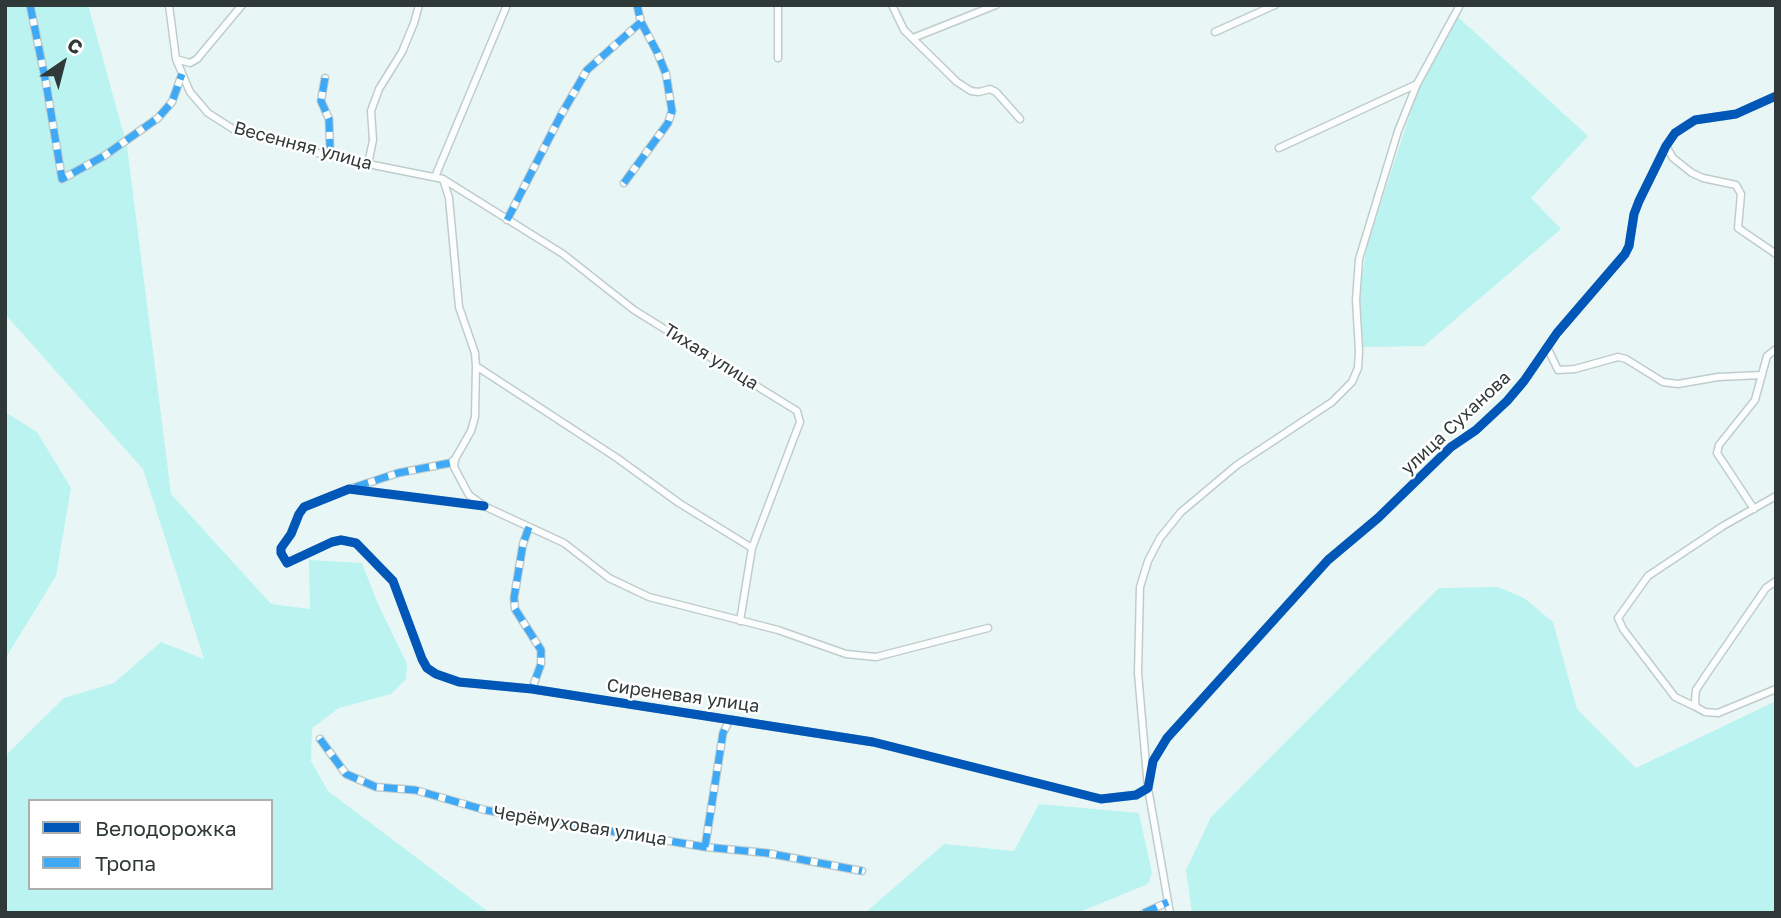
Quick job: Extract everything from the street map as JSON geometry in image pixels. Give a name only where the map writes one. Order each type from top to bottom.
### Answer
[{"type":"street","points":[[30,5],[47,83],[62,179],[104,156],[158,118],[172,102],[182,74]]},
{"type":"street","name":"Весенняя улица","points":[[169,5],[176,59],[182,74],[198,104],[233,129],[328,156],[443,179]]},
{"type":"street","points":[[176,59],[190,63],[197,59],[242,5]]},
{"type":"street","points":[[368,164],[373,140],[371,111],[379,89],[402,52],[419,5]]},
{"type":"street","points":[[435,177],[508,5]]},
{"type":"street","points":[[624,184],[667,123],[672,111],[666,74],[641,22],[637,5]]},
{"type":"street","points":[[778,5],[778,58]]},
{"type":"street","points":[[892,5],[904,30],[957,82],[971,92],[990,89],[996,92],[1020,119]]},
{"type":"street","points":[[913,38],[996,5]]},
{"type":"street","points":[[1215,32],[1275,5]]},
{"type":"street","points":[[1170,913],[1148,788],[1138,673],[1140,587],[1148,561],[1160,538],[1181,512],[1237,465],[1332,402],[1352,382],[1358,368],[1359,351],[1356,300],[1359,259],[1398,131],[1417,84],[1460,5]]},
{"type":"street","points":[[508,220],[587,70],[641,22]]},
{"type":"street","points":[[325,78],[321,101],[328,119],[328,156]]},
{"type":"street","points":[[1279,148],[1417,84]]},
{"type":"street","name":"улица Суханова","points":[[1148,788],[1153,761],[1186,715],[1328,560],[1378,518],[1451,447],[1476,430],[1507,401],[1563,325],[1625,254],[1629,246],[1634,214],[1666,146],[1675,133],[1688,123],[1736,114],[1776,96]]},
{"type":"street","points":[[1666,146],[1673,158],[1692,173],[1736,185],[1741,194],[1738,228],[1776,254]]},
{"type":"street","points":[[349,489],[398,473],[450,463],[471,431],[475,417],[475,353],[459,307],[450,209],[443,179]]},
{"type":"street","name":"Тихая улица","points":[[443,179],[563,254],[635,310],[797,411],[800,422],[752,548],[740,621]]},
{"type":"street","points":[[1547,347],[1558,370],[1576,369],[1618,357],[1626,359],[1663,382],[1678,384],[1718,376],[1762,375]]},
{"type":"street","points":[[1754,509],[1717,453],[1719,445],[1755,400],[1767,356],[1776,349]]},
{"type":"street","points":[[476,366],[617,458],[688,509],[752,548]]},
{"type":"street","points":[[455,459],[454,467],[460,482],[469,495],[484,506],[564,543],[622,586],[661,601],[778,630],[846,654],[863,657],[876,657],[988,628]]},
{"type":"street","points":[[349,489],[484,506]]},
{"type":"street","name":"Сиреневая улица","points":[[349,489],[304,507],[281,548],[281,553],[287,562],[332,542],[341,540],[356,543],[393,581],[427,668],[459,682],[532,689],[886,745],[1101,799],[1136,796],[1148,788]]},
{"type":"street","points":[[1776,496],[1723,526],[1648,576],[1618,618],[1623,629],[1675,697],[1705,712],[1718,713],[1776,689]]},
{"type":"street","points":[[528,527],[514,598],[515,609],[541,650],[541,664],[532,689]]},
{"type":"street","points":[[1696,707],[1696,690],[1766,588],[1776,581]]},
{"type":"street","points":[[705,847],[723,733],[729,721],[734,719]]},
{"type":"street","name":"Черёмуховая улица","points":[[320,739],[346,774],[376,787],[415,790],[485,810],[705,847],[767,853],[862,871]]},
{"type":"street","points":[[1144,913],[1168,902]]},
{"type":"shaded area","points":[[5,5],[88,5],[127,146],[171,494],[271,604],[310,609],[309,560],[362,563],[377,602],[407,664],[406,679],[391,694],[339,708],[312,728],[311,761],[328,791],[490,913],[5,913],[5,759],[8,753],[64,698],[114,683],[161,642],[204,659],[143,469],[5,314]]},
{"type":"shaded area","points":[[1457,16],[1588,136],[1531,198],[1561,229],[1424,346],[1363,347],[1359,298],[1366,249],[1419,86]]},
{"type":"shaded area","points":[[5,412],[37,432],[71,488],[56,576],[5,659]]},
{"type":"shaded area","points":[[1498,587],[1524,598],[1553,622],[1577,709],[1636,768],[1776,701],[1776,913],[1192,913],[1186,870],[1211,817],[1439,588]]},
{"type":"shaded area","points":[[1039,804],[1139,813],[1152,873],[1148,884],[1077,913],[865,913],[944,844],[1014,851]]},
{"type":"marked path","points":[[30,5],[62,179],[104,156],[158,118],[172,102],[182,74]]},
{"type":"marked path","points":[[624,183],[668,123],[672,111],[666,74],[641,22],[637,5]]},
{"type":"marked path","points":[[507,220],[587,70],[641,22]]},
{"type":"marked path","points":[[325,78],[321,101],[329,119],[328,156]]},
{"type":"marked path","points":[[355,487],[398,473],[450,463],[455,459]]},
{"type":"marked path","points":[[529,527],[523,544],[514,598],[515,609],[541,650],[541,664],[532,689]]},
{"type":"marked path","points":[[705,847],[723,733],[729,721],[734,719]]},
{"type":"marked path","points":[[320,739],[346,774],[376,787],[415,790],[485,810],[705,847],[767,853],[862,871]]},
{"type":"marked path","points":[[1144,913],[1168,902]]},
{"type":"cycle path","points":[[484,506],[349,489],[304,507],[281,548],[281,553],[287,563],[332,542],[341,540],[356,543],[393,581],[427,668],[459,682],[532,689],[873,742],[1101,799],[1136,795],[1148,788],[1153,761],[1167,738],[1328,560],[1378,518],[1451,447],[1476,430],[1524,381],[1557,333],[1625,254],[1639,201],[1675,133],[1695,120],[1736,114],[1776,96]]}]
